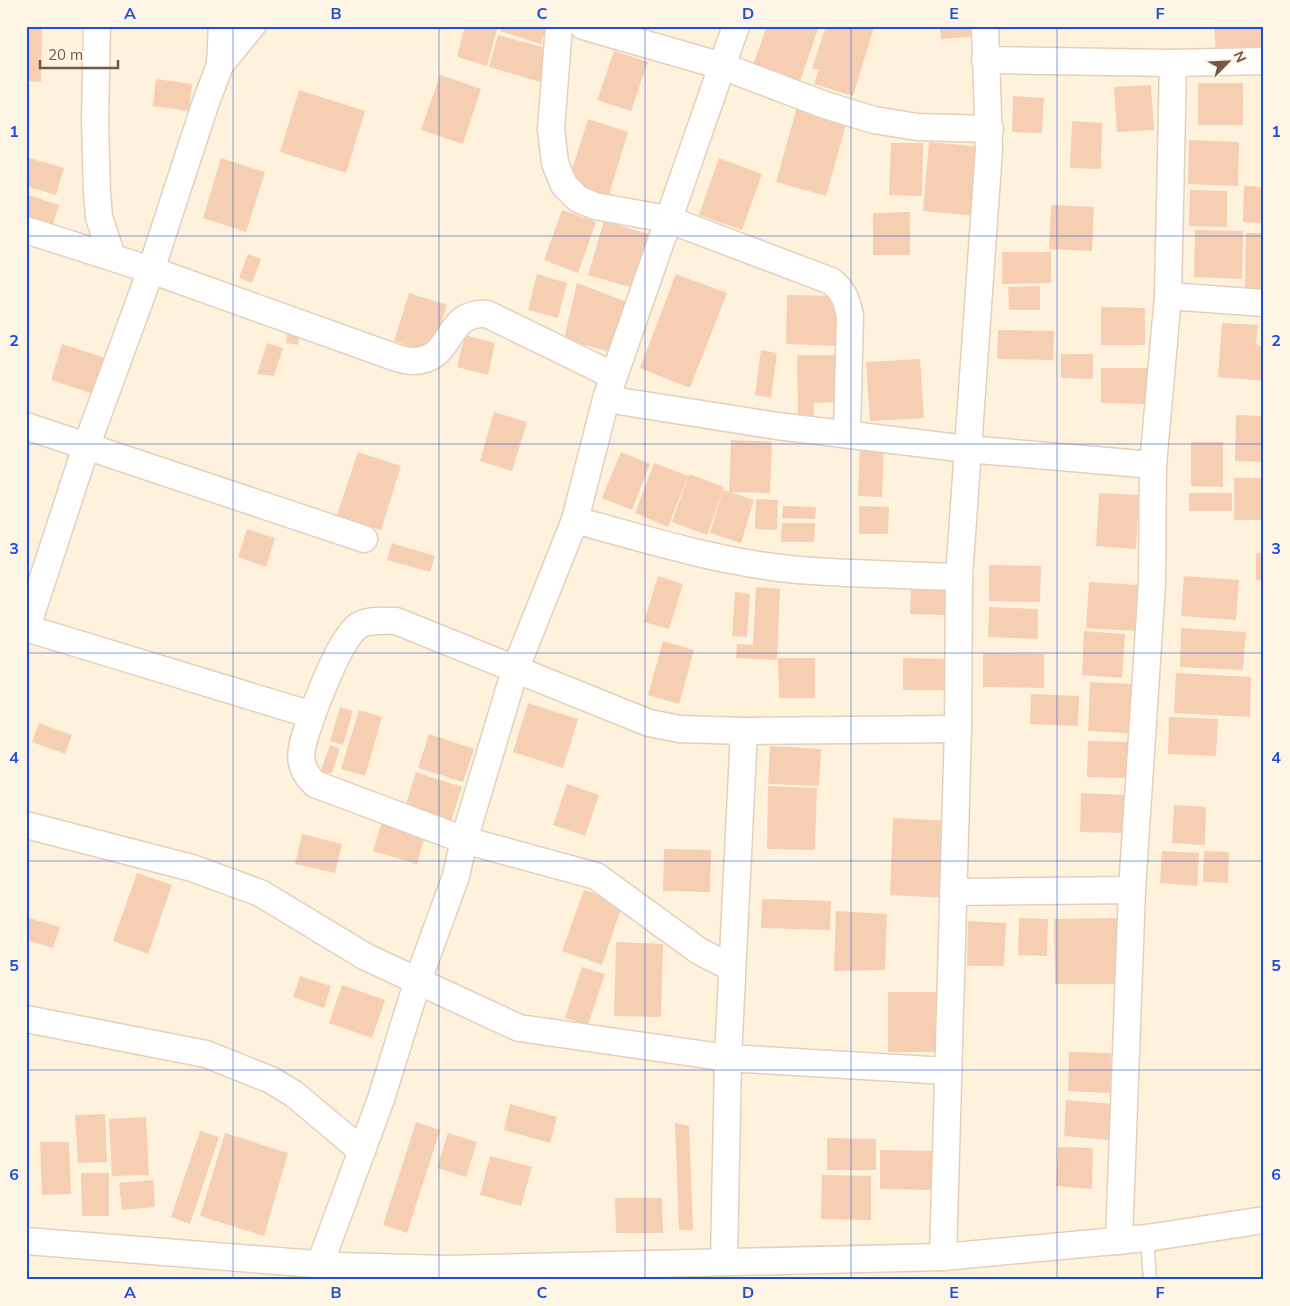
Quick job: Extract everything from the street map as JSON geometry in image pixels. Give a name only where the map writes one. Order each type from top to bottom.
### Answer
[{"type":"street","points":[[97,26],[96,193],[99,217],[112,257]]},
{"type":"street","points":[[222,26],[220,65],[151,270],[86,447],[26,629],[312,715]]},
{"type":"street","points":[[220,65],[252,26]]},
{"type":"street","points":[[559,26],[551,130],[555,163],[564,186],[578,199],[595,206],[667,219],[831,281],[841,288],[846,298],[850,316],[846,433]]},
{"type":"street","points":[[583,26],[722,66],[825,105],[874,120],[917,127],[990,129]]},
{"type":"street","points":[[320,1264],[381,1099],[417,983],[456,876],[464,840],[515,670],[575,520],[610,388],[667,219],[736,26]]},
{"type":"street","points":[[943,1257],[958,728],[959,577],[990,129],[985,60],[985,26]]},
{"type":"street","points":[[985,60],[1173,63],[1264,61]]},
{"type":"street","points":[[1119,1241],[1132,890],[1152,583],[1153,465],[1168,296],[1173,63]]},
{"type":"street","points":[[26,230],[151,270],[394,358],[413,361],[435,355],[465,316],[474,313],[487,314],[610,388],[777,426],[967,449],[1153,465]]},
{"type":"street","points":[[1168,296],[1264,303]]},
{"type":"street","points":[[26,426],[364,539]]},
{"type":"street","points":[[575,520],[692,553],[798,570],[959,577]]},
{"type":"street","points":[[732,968],[699,951],[596,876],[464,840],[315,784],[306,776],[302,768],[300,752],[320,693],[350,635],[359,626],[373,620],[396,621],[649,723],[680,729],[744,731],[958,728]]},
{"type":"street","points":[[724,1262],[728,1058],[744,731]]},
{"type":"street","points":[[26,826],[192,868],[260,893],[366,957],[417,983],[519,1028],[728,1058],[947,1071]]},
{"type":"street","points":[[953,892],[1132,890]]},
{"type":"street","points":[[26,1018],[216,1058],[271,1080],[294,1094],[362,1151]]},
{"type":"street","points":[[26,1241],[232,1269],[320,1264],[447,1274],[631,1272],[724,1262],[943,1257],[1147,1238],[1264,1220]]},
{"type":"lane","points":[[1147,1238],[1150,1280]]},
{"type":"building","points":[[26,26],[42,26],[41,82],[26,81]]},
{"type":"building","points":[[465,26],[498,26],[487,66],[457,57]]},
{"type":"building","points":[[502,26],[547,26],[541,44],[500,31]]},
{"type":"building","points":[[767,26],[819,26],[799,84],[752,68]]},
{"type":"building","points":[[826,26],[874,27],[853,96],[814,84],[819,69],[812,69]]},
{"type":"building","points":[[940,26],[981,26],[982,36],[941,39]]},
{"type":"building","points":[[1214,26],[1264,26],[1264,49],[1216,51]]},
{"type":"building","points":[[498,35],[549,49],[540,82],[489,67]]},
{"type":"building","points":[[614,51],[648,62],[631,111],[597,100]]},
{"type":"building","points":[[440,75],[481,89],[463,144],[421,130]]},
{"type":"building","points":[[156,79],[192,84],[189,111],[153,106]]},
{"type":"building","points":[[1198,83],[1243,83],[1243,125],[1198,125]]},
{"type":"building","points":[[1151,85],[1154,130],[1117,132],[1114,87]]},
{"type":"building","points":[[299,90],[365,111],[346,173],[280,152]]},
{"type":"building","points":[[1013,96],[1044,98],[1042,133],[1012,132]]},
{"type":"building","points":[[797,107],[847,121],[826,196],[776,182]]},
{"type":"building","points":[[588,119],[628,132],[608,198],[567,185]]},
{"type":"building","points":[[1072,121],[1102,123],[1101,169],[1070,168]]},
{"type":"building","points":[[1189,140],[1239,142],[1238,186],[1188,184]]},
{"type":"building","points":[[929,142],[984,147],[978,216],[923,211]]},
{"type":"building","points":[[891,143],[923,143],[922,196],[889,195]]},
{"type":"building","points":[[26,157],[64,168],[56,195],[26,186]]},
{"type":"building","points":[[221,158],[265,172],[246,232],[203,218]]},
{"type":"building","points":[[719,158],[762,174],[742,230],[699,215]]},
{"type":"building","points":[[1244,186],[1264,187],[1264,223],[1243,222]]},
{"type":"building","points":[[1190,190],[1227,191],[1227,227],[1189,226]]},
{"type":"building","points":[[26,194],[59,205],[52,227],[26,218]]},
{"type":"building","points":[[1051,205],[1094,207],[1092,251],[1049,249]]},
{"type":"building","points":[[562,210],[596,222],[578,273],[544,260]]},
{"type":"building","points":[[910,212],[910,255],[873,255],[873,213]]},
{"type":"building","points":[[604,221],[649,234],[633,288],[588,275]]},
{"type":"building","points":[[1195,230],[1243,231],[1242,279],[1194,277]]},
{"type":"building","points":[[1246,233],[1264,233],[1264,288],[1245,288]]},
{"type":"building","points":[[1002,252],[1051,252],[1051,283],[1002,284]]},
{"type":"building","points":[[248,254],[261,259],[252,283],[239,278]]},
{"type":"building","points":[[537,274],[567,283],[558,318],[528,310]]},
{"type":"building","points":[[676,274],[727,293],[690,388],[640,368]]},
{"type":"building","points":[[577,283],[627,302],[613,353],[564,339]]},
{"type":"building","points":[[1040,286],[1040,310],[1009,310],[1008,287]]},
{"type":"building","points":[[409,293],[447,305],[431,353],[394,341]]},
{"type":"building","points":[[787,295],[841,296],[840,346],[786,344]]},
{"type":"building","points":[[1101,307],[1145,308],[1145,345],[1101,345]]},
{"type":"building","points":[[1222,323],[1258,325],[1256,344],[1264,347],[1264,381],[1218,377]]},
{"type":"building","points":[[998,330],[1054,331],[1053,360],[997,359]]},
{"type":"building","points":[[287,334],[299,336],[298,345],[286,343]]},
{"type":"building","points":[[465,335],[495,343],[488,375],[457,367]]},
{"type":"building","points":[[267,343],[283,348],[274,376],[257,374]]},
{"type":"building","points":[[62,344],[108,359],[96,395],[51,380]]},
{"type":"building","points":[[761,350],[777,353],[771,398],[755,395]]},
{"type":"building","points":[[1061,354],[1093,354],[1093,379],[1061,378]]},
{"type":"building","points":[[797,355],[838,355],[838,402],[814,403],[814,420],[798,420]]},
{"type":"building","points":[[920,359],[924,418],[870,421],[866,362]]},
{"type":"building","points":[[1101,368],[1148,368],[1147,404],[1101,403]]},
{"type":"building","points":[[494,412],[527,422],[512,471],[480,461]]},
{"type":"building","points":[[1236,415],[1264,416],[1264,462],[1235,461]]},
{"type":"building","points":[[731,440],[772,442],[770,493],[729,492]]},
{"type":"building","points":[[860,441],[884,442],[882,497],[858,496]]},
{"type":"building","points":[[1191,442],[1223,442],[1223,487],[1191,486]]},
{"type":"building","points":[[358,452],[401,466],[381,530],[337,515]]},
{"type":"building","points":[[621,452],[650,464],[632,510],[602,498]]},
{"type":"building","points":[[654,463],[688,476],[668,527],[635,513]]},
{"type":"building","points":[[689,474],[724,487],[707,535],[672,522]]},
{"type":"building","points":[[1234,478],[1264,478],[1264,520],[1234,520]]},
{"type":"building","points":[[723,490],[754,500],[741,543],[710,533]]},
{"type":"building","points":[[1099,493],[1139,495],[1136,549],[1096,546]]},
{"type":"building","points":[[1189,493],[1232,493],[1232,511],[1189,511]]},
{"type":"building","points":[[756,499],[778,500],[777,530],[755,529]]},
{"type":"building","points":[[783,506],[816,507],[815,519],[782,518]]},
{"type":"building","points":[[859,506],[889,507],[888,534],[859,534]]},
{"type":"building","points":[[782,523],[815,523],[814,542],[781,542]]},
{"type":"building","points":[[247,529],[275,538],[266,567],[238,557]]},
{"type":"building","points":[[392,543],[435,556],[430,572],[387,560]]},
{"type":"building","points":[[1256,553],[1264,553],[1264,581],[1256,580]]},
{"type":"building","points":[[989,565],[1041,566],[1040,602],[989,601]]},
{"type":"building","points":[[658,576],[683,584],[669,629],[644,622]]},
{"type":"building","points":[[1184,576],[1239,580],[1236,620],[1181,616]]},
{"type":"building","points":[[1089,582],[1139,585],[1137,631],[1086,628]]},
{"type":"building","points":[[756,587],[780,589],[777,660],[736,658],[737,644],[753,645]]},
{"type":"building","points":[[911,589],[947,589],[946,615],[910,614]]},
{"type":"building","points":[[735,592],[750,594],[747,637],[732,636]]},
{"type":"building","points":[[989,607],[1038,609],[1038,639],[988,637]]},
{"type":"building","points":[[1181,628],[1246,632],[1243,670],[1180,667]]},
{"type":"building","points":[[1084,631],[1125,634],[1122,678],[1082,675]]},
{"type":"building","points":[[663,641],[694,650],[679,704],[648,695]]},
{"type":"building","points":[[983,653],[1044,654],[1044,688],[983,687]]},
{"type":"building","points":[[778,658],[815,658],[815,698],[779,698]]},
{"type":"building","points":[[903,658],[954,659],[954,690],[903,690]]},
{"type":"building","points":[[1176,673],[1251,677],[1250,717],[1174,713]]},
{"type":"building","points":[[1090,682],[1131,684],[1129,733],[1088,731]]},
{"type":"building","points":[[1031,694],[1079,696],[1078,726],[1030,724]]},
{"type":"building","points":[[528,703],[578,719],[563,768],[513,752]]},
{"type":"building","points":[[340,707],[353,711],[343,745],[330,741]]},
{"type":"building","points":[[359,710],[382,717],[365,776],[341,769]]},
{"type":"building","points":[[1169,717],[1218,719],[1216,756],[1168,754]]},
{"type":"building","points":[[39,723],[72,735],[65,754],[32,742]]},
{"type":"building","points":[[429,734],[474,749],[463,782],[418,768]]},
{"type":"building","points":[[1088,741],[1132,742],[1131,778],[1087,777]]},
{"type":"building","points":[[330,745],[340,749],[332,773],[320,773]]},
{"type":"building","points":[[770,746],[821,749],[819,786],[768,784]]},
{"type":"building","points":[[416,772],[462,787],[451,821],[405,807]]},
{"type":"building","points":[[567,784],[599,795],[585,836],[553,825]]},
{"type":"building","points":[[768,786],[817,788],[815,850],[767,849]]},
{"type":"building","points":[[1081,793],[1125,795],[1123,833],[1080,832]]},
{"type":"building","points":[[1174,805],[1206,807],[1205,845],[1172,843]]},
{"type":"building","points":[[893,818],[950,821],[947,898],[890,895]]},
{"type":"building","points":[[382,822],[425,836],[417,864],[373,851]]},
{"type":"building","points":[[302,834],[342,844],[335,873],[295,864]]},
{"type":"building","points":[[664,849],[711,850],[710,892],[663,891]]},
{"type":"building","points":[[1162,851],[1199,853],[1197,886],[1160,883]]},
{"type":"building","points":[[1204,851],[1229,852],[1228,883],[1203,882]]},
{"type":"building","points":[[137,873],[172,885],[148,954],[113,941]]},
{"type":"building","points":[[584,890],[623,903],[602,965],[562,951]]},
{"type":"building","points":[[762,899],[831,901],[830,930],[761,928]]},
{"type":"building","points":[[836,911],[887,914],[885,970],[834,971]]},
{"type":"building","points":[[26,917],[60,927],[53,948],[26,940]]},
{"type":"building","points":[[1019,918],[1048,919],[1047,956],[1018,955]]},
{"type":"building","points":[[1117,918],[1118,984],[1055,984],[1054,919]]},
{"type":"building","points":[[968,921],[1006,923],[1004,966],[967,966]]},
{"type":"building","points":[[616,942],[663,944],[661,1017],[614,1016]]},
{"type":"building","points":[[582,967],[605,974],[588,1025],[565,1018]]},
{"type":"building","points":[[300,976],[331,986],[324,1008],[293,997]]},
{"type":"building","points":[[342,985],[385,1000],[372,1038],[329,1023]]},
{"type":"building","points":[[888,992],[938,992],[938,1052],[888,1052]]},
{"type":"building","points":[[1069,1052],[1111,1053],[1110,1093],[1068,1091]]},
{"type":"building","points":[[1066,1100],[1113,1104],[1110,1140],[1064,1136]]},
{"type":"building","points":[[510,1104],[557,1117],[550,1143],[504,1130]]},
{"type":"building","points":[[105,1114],[107,1162],[78,1163],[75,1115]]},
{"type":"building","points":[[146,1117],[149,1175],[112,1176],[109,1119]]},
{"type":"building","points":[[416,1122],[440,1130],[407,1233],[383,1225]]},
{"type":"building","points":[[675,1123],[689,1126],[693,1230],[679,1230]]},
{"type":"building","points":[[200,1131],[219,1137],[190,1224],[171,1217]]},
{"type":"building","points":[[225,1133],[288,1153],[264,1236],[200,1216]]},
{"type":"building","points":[[448,1133],[477,1142],[466,1177],[437,1168]]},
{"type":"building","points":[[827,1138],[876,1139],[876,1170],[827,1170]]},
{"type":"building","points":[[40,1142],[69,1142],[71,1194],[42,1195]]},
{"type":"building","points":[[1058,1147],[1093,1148],[1092,1189],[1056,1186]]},
{"type":"building","points":[[880,1150],[935,1151],[934,1190],[880,1189]]},
{"type":"building","points":[[490,1156],[532,1167],[521,1206],[480,1195]]},
{"type":"building","points":[[81,1173],[109,1173],[109,1216],[82,1216]]},
{"type":"building","points":[[822,1175],[871,1176],[871,1220],[821,1219]]},
{"type":"building","points":[[153,1180],[155,1207],[122,1210],[119,1183]]},
{"type":"building","points":[[615,1198],[662,1198],[663,1233],[616,1233]]}]
